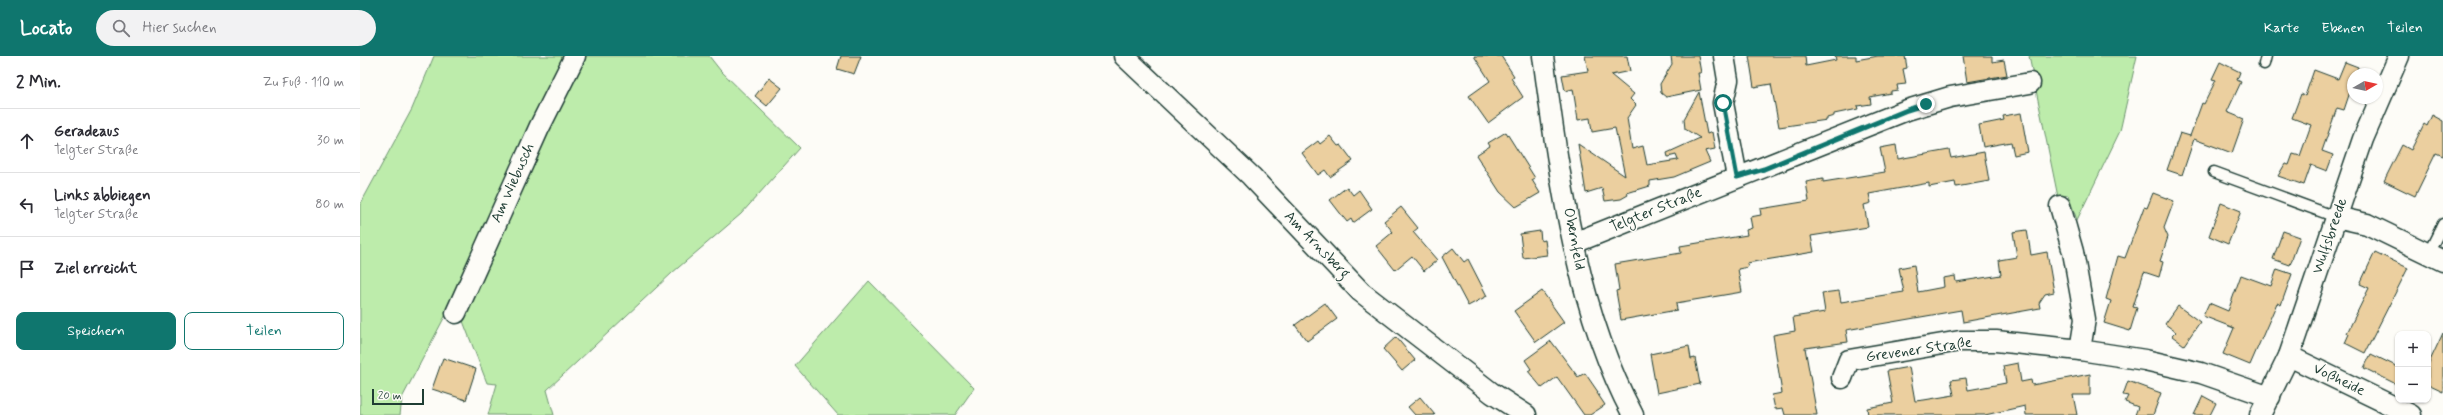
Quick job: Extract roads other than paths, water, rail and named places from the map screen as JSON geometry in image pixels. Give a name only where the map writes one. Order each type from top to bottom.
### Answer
[{"type":"street","name":"Am Wiebusch","points":[[456,313],[539,128],[575,56]]},
{"type":"street","name":"Am Arnsberg","points":[[1124,56],[1251,176],[1361,292],[1492,393],[1526,415]]},
{"type":"street","name":"Obernfeld","points":[[1543,56],[1574,243],[1584,290],[1600,340],[1622,394],[1633,415]]},
{"type":"street","points":[[1724,56],[1728,80],[1723,103],[1737,177]]},
{"type":"street","name":"Wulfsbreede","points":[[2260,415],[2289,356],[2336,217],[2393,58]]},
{"type":"street","name":"Telgter Straße","points":[[1574,243],[1737,177],[1764,169],[1907,110],[1950,97],[2030,83]]},
{"type":"street","points":[[2060,206],[2073,252],[2085,319],[2080,350]]},
{"type":"street","points":[[2336,217],[2367,224],[2436,257]]},
{"type":"street","name":"Grevener Straße","points":[[1842,378],[1850,360],[1960,341],[1996,341],[2080,350],[2145,360],[2201,373],[2270,397]]},
{"type":"street","name":"Voßheide","points":[[2289,356],[2411,415]]},
{"type":"lane","points":[[2214,172],[2336,217]]},
{"type":"lane","points":[[2436,257],[2443,224]]}]
